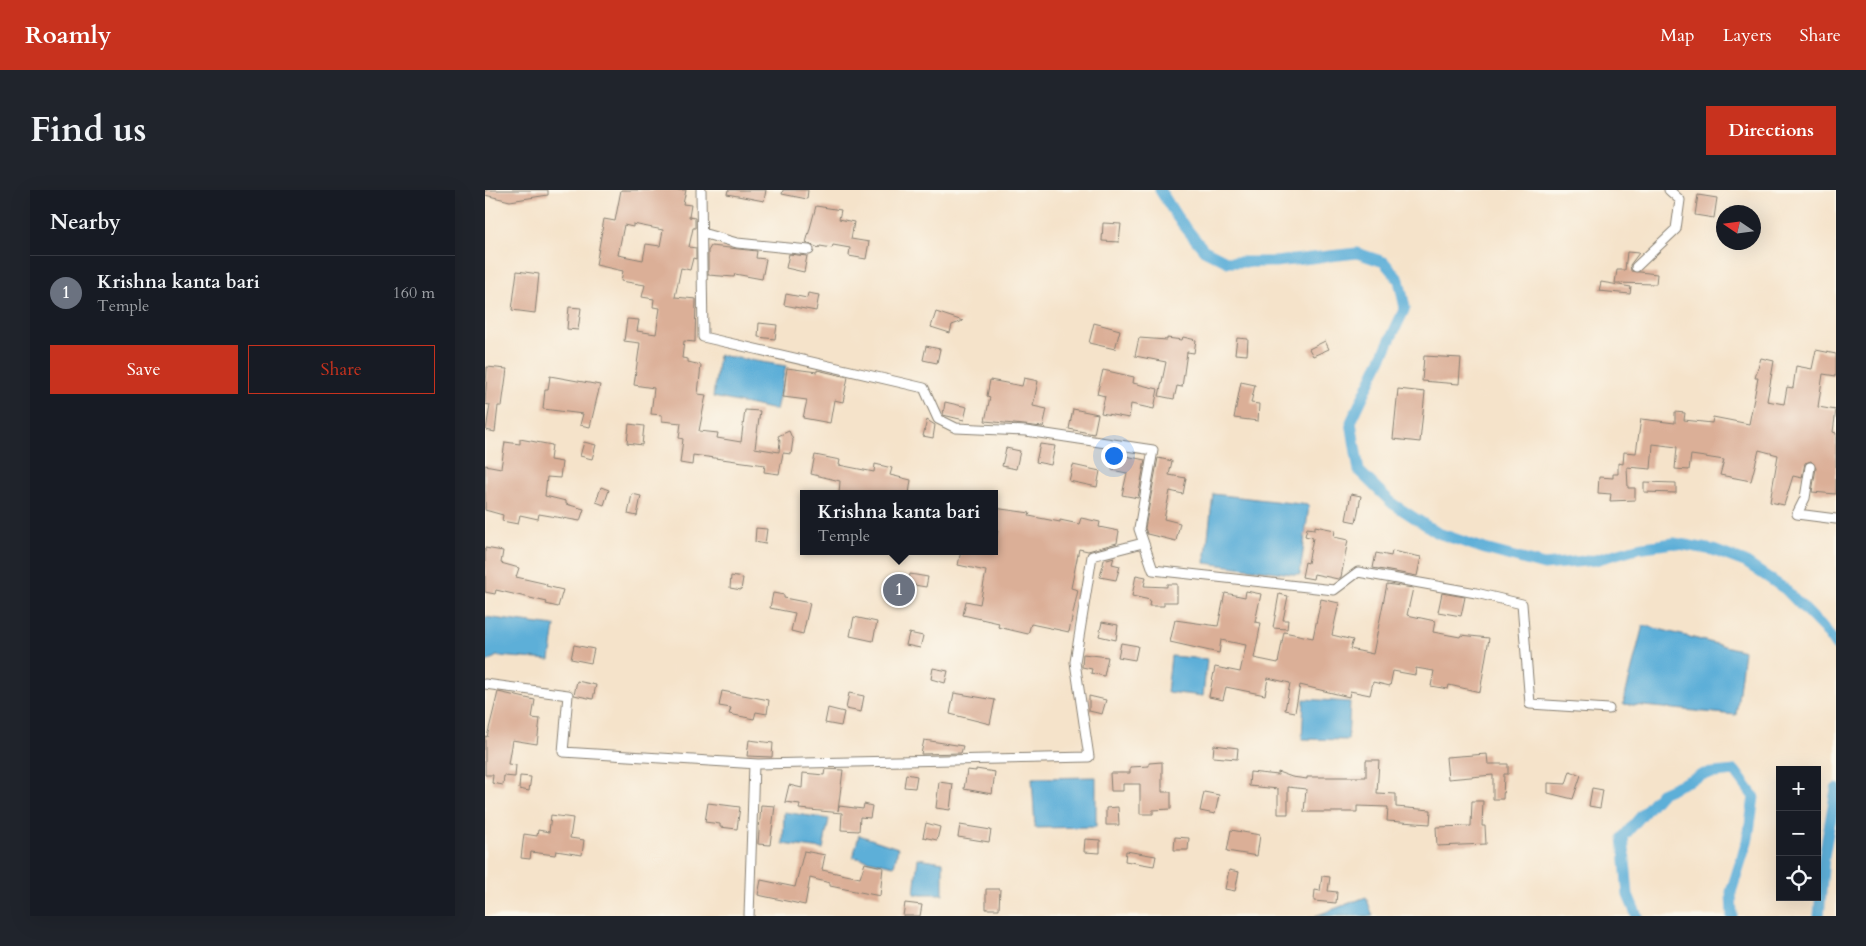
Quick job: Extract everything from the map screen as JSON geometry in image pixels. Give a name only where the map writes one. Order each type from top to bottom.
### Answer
[{"type":"street","points":[[701,190],[703,337],[924,388],[938,419],[956,428],[1026,431],[1153,450],[1139,529],[1153,570],[1334,590],[1358,572],[1522,604],[1530,704],[1609,709]]},
{"type":"street","points":[[1636,267],[1677,229],[1680,200],[1669,190]]},
{"type":"street","points":[[703,233],[737,243],[809,250]]},
{"type":"street","points":[[1810,467],[1805,498],[1797,514],[1836,519]]},
{"type":"street","points":[[485,684],[568,695],[563,752],[753,764],[1089,757],[1075,662],[1092,556],[1143,543]]},
{"type":"street","points":[[749,916],[753,764]]},
{"type":"water","points":[[719,355],[786,366],[776,410],[713,397]]},
{"type":"water","points":[[1213,494],[1309,505],[1300,575],[1205,563]]},
{"type":"water","points":[[485,617],[555,626],[550,660],[497,656],[485,663]]},
{"type":"water","points":[[1643,625],[1744,651],[1736,715],[1623,704]]},
{"type":"water","points":[[1171,656],[1207,659],[1203,696],[1167,692]]},
{"type":"water","points":[[1304,699],[1350,702],[1348,740],[1302,739]]},
{"type":"water","points":[[1096,777],[1096,827],[1035,828],[1032,778]]},
{"type":"water","points":[[784,812],[829,819],[823,849],[783,844]]},
{"type":"water","points":[[859,835],[898,848],[894,866],[853,857]]},
{"type":"water","points":[[918,858],[943,862],[943,894],[914,894]]},
{"type":"water","points":[[1366,897],[1373,916],[1315,916]]},
{"type":"building","points":[[485,190],[548,190],[548,195],[510,201],[485,195]]},
{"type":"building","points":[[621,190],[686,190],[683,204],[691,205],[689,217],[695,218],[695,228],[693,228],[689,247],[696,248],[696,259],[693,258],[690,270],[681,268],[675,297],[696,299],[695,342],[684,341],[682,358],[688,359],[688,362],[701,365],[698,394],[706,395],[699,431],[718,433],[717,438],[741,442],[745,410],[760,411],[755,448],[779,452],[780,441],[778,436],[789,431],[793,440],[791,454],[783,453],[779,474],[764,472],[765,465],[693,455],[692,465],[680,463],[683,439],[679,438],[681,423],[662,421],[662,415],[651,414],[654,388],[634,385],[640,343],[624,341],[627,319],[639,320],[637,331],[656,334],[660,308],[653,307],[654,299],[642,297],[645,285],[621,281],[623,271],[596,265],[604,219],[615,221]],"holes":[[[633,224],[663,230],[660,246],[646,244],[643,260],[618,255],[624,225],[633,227]]]},
{"type":"building","points":[[728,190],[766,190],[764,201],[727,194]]},
{"type":"building","points":[[783,190],[808,190],[807,199],[782,194]]},
{"type":"building","points":[[1698,195],[1717,198],[1714,218],[1695,215]]},
{"type":"building","points":[[816,206],[841,210],[839,219],[854,222],[851,239],[869,242],[866,259],[849,256],[850,248],[833,245],[832,248],[820,246],[819,248],[806,243]]},
{"type":"building","points":[[1103,223],[1121,224],[1119,242],[1102,241]]},
{"type":"building","points":[[711,246],[757,251],[756,258],[766,259],[762,279],[735,274],[734,277],[708,275],[708,251]]},
{"type":"building","points":[[1627,252],[1639,253],[1630,265],[1631,271],[1657,274],[1656,284],[1615,283],[1617,270],[1625,270]]},
{"type":"building","points":[[789,254],[807,256],[804,272],[786,268]]},
{"type":"building","points":[[517,271],[539,274],[535,313],[512,310]]},
{"type":"building","points":[[1601,282],[1631,287],[1630,294],[1599,291]]},
{"type":"building","points":[[808,293],[819,295],[816,311],[784,305],[786,294],[807,298]]},
{"type":"building","points":[[569,307],[581,308],[578,330],[567,329]]},
{"type":"building","points":[[936,312],[963,321],[952,325],[950,333],[931,327]]},
{"type":"building","points":[[759,323],[777,325],[775,339],[758,337]]},
{"type":"building","points":[[1094,323],[1120,330],[1115,349],[1089,343]]},
{"type":"building","points":[[1183,337],[1196,340],[1194,353],[1187,352],[1182,387],[1177,386],[1174,399],[1159,396],[1166,362],[1135,356],[1139,338],[1182,340]]},
{"type":"building","points":[[1237,338],[1248,339],[1247,355],[1235,354]]},
{"type":"building","points":[[1325,341],[1329,349],[1313,356],[1309,349]]},
{"type":"building","points":[[926,346],[940,349],[937,363],[923,360]]},
{"type":"building","points":[[1816,350],[1836,354],[1836,376],[1823,374],[1818,407],[1836,410],[1833,432],[1836,433],[1836,494],[1812,492],[1816,468],[1811,461],[1805,463],[1802,478],[1793,476],[1784,505],[1770,502],[1778,455],[1759,450],[1751,481],[1720,475],[1724,460],[1691,455],[1689,470],[1675,469],[1677,447],[1653,444],[1651,469],[1627,467],[1628,488],[1635,488],[1635,500],[1610,501],[1611,494],[1598,493],[1599,477],[1613,478],[1613,474],[1618,474],[1618,463],[1623,464],[1624,452],[1636,453],[1641,419],[1675,423],[1675,412],[1685,413],[1684,420],[1712,423],[1713,417],[1749,424],[1758,378],[1755,378],[1761,358],[1774,361],[1767,401],[1784,404],[1787,387],[1793,388],[1796,366],[1812,369]]},
{"type":"building","points":[[1424,356],[1461,358],[1459,384],[1422,381]]},
{"type":"building","points":[[487,367],[507,369],[502,406],[498,406],[495,432],[486,430],[490,405],[485,404]]},
{"type":"building","points":[[787,368],[817,372],[817,370],[848,377],[843,402],[834,400],[830,423],[803,418],[807,400],[783,397]]},
{"type":"building","points":[[1103,370],[1134,377],[1133,383],[1158,389],[1154,409],[1131,404],[1129,418],[1101,413],[1105,396],[1097,394]]},
{"type":"building","points":[[550,376],[600,385],[590,427],[580,425],[583,414],[543,409],[545,390],[548,390]]},
{"type":"building","points":[[1024,378],[1038,381],[1033,406],[1047,409],[1043,427],[985,421],[990,397],[987,396],[990,380],[1022,386]]},
{"type":"building","points":[[1241,382],[1255,385],[1251,403],[1259,404],[1258,421],[1234,418]]},
{"type":"building","points":[[1398,389],[1425,392],[1420,442],[1393,439]]},
{"type":"building","points":[[945,402],[967,407],[964,420],[943,415]]},
{"type":"building","points":[[1073,409],[1098,414],[1094,434],[1069,429]]},
{"type":"building","points":[[927,420],[935,425],[933,438],[923,436]]},
{"type":"building","points":[[629,424],[644,426],[642,445],[627,443]]},
{"type":"building","points":[[520,439],[552,445],[550,460],[562,462],[560,478],[547,477],[545,496],[566,501],[566,504],[584,509],[580,521],[539,514],[538,519],[520,515],[518,524],[502,521],[503,515],[485,510],[485,465],[501,468],[505,442],[520,444]]},
{"type":"building","points":[[584,442],[596,445],[592,459],[580,456]]},
{"type":"building","points":[[1040,444],[1055,446],[1051,465],[1036,462]]},
{"type":"building","points":[[1006,448],[1020,451],[1016,469],[1002,466]]},
{"type":"building","points":[[1116,454],[1145,460],[1138,498],[1122,495],[1127,473],[1112,470]]},
{"type":"building","points":[[815,455],[840,460],[839,465],[874,472],[875,464],[892,468],[890,475],[911,480],[910,490],[839,490],[840,481],[811,474]]},
{"type":"building","points":[[1158,458],[1172,461],[1169,475],[1186,478],[1183,494],[1170,491],[1164,519],[1180,523],[1176,541],[1147,534],[1145,528]]},
{"type":"building","points":[[1073,465],[1100,471],[1097,487],[1069,481]]},
{"type":"building","points":[[1644,482],[1676,483],[1676,493],[1644,492]]},
{"type":"building","points":[[601,487],[609,490],[604,505],[596,502]]},
{"type":"building","points":[[632,494],[641,496],[637,516],[628,514]]},
{"type":"building","points":[[1351,494],[1361,496],[1356,522],[1346,520]]},
{"type":"building","points":[[998,509],[1030,513],[1029,516],[1060,522],[1060,520],[1079,524],[1081,518],[1100,522],[1099,527],[1119,531],[1117,543],[1088,551],[1079,549],[1071,588],[1078,590],[1069,632],[1031,624],[1028,634],[998,627],[999,623],[963,615],[966,601],[980,604],[986,571],[958,565],[960,555],[998,555]]},
{"type":"building","points":[[1315,526],[1335,530],[1334,537],[1348,540],[1341,577],[1338,579],[1314,574],[1313,579],[1302,577],[1305,562],[1308,563],[1313,538],[1305,536],[1307,528],[1315,529]]},
{"type":"building","points":[[756,528],[767,529],[765,544],[755,542]]},
{"type":"building","points":[[485,548],[503,551],[501,563],[519,568],[516,577],[547,584],[546,586],[563,590],[558,607],[546,604],[547,602],[496,590],[495,594],[485,592]]},
{"type":"building","points":[[1392,551],[1421,557],[1417,576],[1373,568],[1376,553],[1391,556]]},
{"type":"building","points":[[1114,557],[1112,564],[1120,566],[1116,580],[1100,577],[1104,560]]},
{"type":"building","points":[[910,574],[928,577],[926,587],[908,584]]},
{"type":"building","points":[[1136,575],[1146,577],[1144,586],[1167,587],[1167,584],[1177,584],[1177,602],[1164,602],[1164,606],[1149,606],[1150,600],[1132,596]]},
{"type":"building","points":[[731,576],[743,578],[741,590],[730,588]]},
{"type":"building","points":[[1387,584],[1413,588],[1407,615],[1435,621],[1433,632],[1460,637],[1461,635],[1489,638],[1480,692],[1449,685],[1448,689],[1431,686],[1434,671],[1416,668],[1415,675],[1393,671],[1390,686],[1373,682],[1370,695],[1350,691],[1349,697],[1300,685],[1295,712],[1285,710],[1290,683],[1268,678],[1265,695],[1226,687],[1223,700],[1209,697],[1215,667],[1240,672],[1246,645],[1221,640],[1219,653],[1170,642],[1175,620],[1218,626],[1225,593],[1245,597],[1246,591],[1261,594],[1255,622],[1261,623],[1254,658],[1278,663],[1284,632],[1313,638],[1321,599],[1339,603],[1332,635],[1353,640],[1350,649],[1373,654]]},
{"type":"building","points":[[773,593],[784,595],[784,598],[810,603],[803,634],[791,631],[795,613],[770,608]]},
{"type":"building","points":[[1442,593],[1465,597],[1461,616],[1438,612]]},
{"type":"building","points":[[1279,594],[1288,596],[1283,620],[1288,620],[1287,629],[1273,628]]},
{"type":"building","points":[[854,617],[877,622],[873,641],[850,636]]},
{"type":"building","points":[[1102,622],[1118,625],[1116,640],[1099,636]]},
{"type":"building","points":[[909,633],[923,636],[920,648],[906,645]]},
{"type":"building","points":[[1121,643],[1138,646],[1135,660],[1118,657]]},
{"type":"building","points":[[574,645],[594,649],[591,663],[571,659]]},
{"type":"building","points":[[1083,654],[1108,657],[1104,676],[1091,673],[1092,669],[1082,667]]},
{"type":"building","points":[[933,668],[948,671],[945,683],[931,679]]},
{"type":"building","points":[[577,681],[596,685],[593,699],[574,695]]},
{"type":"building","points":[[722,691],[769,700],[767,714],[756,712],[754,719],[729,714],[731,708],[719,706]]},
{"type":"building","points":[[498,692],[535,700],[532,718],[540,719],[537,744],[512,740],[508,764],[516,765],[515,777],[504,776],[503,785],[492,783],[493,775],[485,775],[485,736],[487,737]]},
{"type":"building","points":[[849,693],[864,696],[861,712],[846,709]]},
{"type":"building","points":[[954,693],[995,700],[990,724],[950,714]]},
{"type":"building","points":[[1089,696],[1106,700],[1102,714],[1089,711]]},
{"type":"building","points":[[828,708],[844,712],[841,726],[825,723]]},
{"type":"building","points":[[749,740],[773,743],[772,757],[747,756]]},
{"type":"building","points":[[924,740],[963,746],[961,753],[921,754]]},
{"type":"building","points":[[1214,745],[1238,748],[1237,759],[1213,757]]},
{"type":"building","points":[[1487,754],[1488,764],[1508,764],[1508,774],[1504,774],[1503,799],[1493,799],[1493,775],[1448,779],[1446,757]]},
{"type":"building","points":[[1366,760],[1379,760],[1377,793],[1396,794],[1396,807],[1431,810],[1430,824],[1387,821],[1388,807],[1357,806],[1357,812],[1304,812],[1306,789],[1288,787],[1288,814],[1278,814],[1278,789],[1249,786],[1250,772],[1278,775],[1278,772],[1292,777],[1307,779],[1307,777],[1366,777]]},
{"type":"building","points":[[1162,762],[1162,792],[1171,792],[1171,809],[1153,810],[1153,814],[1140,814],[1140,784],[1123,784],[1123,791],[1111,791],[1110,773],[1130,773],[1130,767],[1149,766],[1149,763]]},
{"type":"building","points":[[825,769],[843,770],[838,811],[839,806],[863,809],[864,804],[872,806],[870,818],[860,817],[859,831],[841,830],[842,813],[799,809],[800,804],[785,802],[789,785],[802,788],[803,773],[824,775]]},
{"type":"building","points":[[976,769],[995,772],[992,794],[964,789],[967,770],[976,771]]},
{"type":"building","points":[[1570,771],[1581,775],[1573,799],[1548,793],[1548,783],[1566,784]]},
{"type":"building","points":[[906,774],[917,776],[915,788],[904,787]]},
{"type":"building","points":[[520,776],[531,777],[529,791],[519,789]]},
{"type":"building","points":[[939,782],[953,784],[950,810],[936,808]]},
{"type":"building","points":[[1592,788],[1603,790],[1600,808],[1589,806]]},
{"type":"building","points":[[1204,792],[1219,795],[1215,814],[1200,811]]},
{"type":"building","points":[[1472,801],[1483,801],[1482,826],[1485,826],[1486,844],[1437,846],[1436,827],[1471,826]]},
{"type":"building","points":[[708,803],[740,807],[737,829],[720,827],[720,824],[705,822]]},
{"type":"building","points":[[761,805],[775,806],[770,845],[758,844]]},
{"type":"building","points":[[1118,807],[1119,825],[1106,825],[1106,808]]},
{"type":"building","points":[[551,815],[573,818],[570,838],[584,840],[582,855],[556,851],[555,855],[531,852],[530,859],[521,858],[524,834],[537,836],[538,830],[549,832]]},
{"type":"building","points":[[926,823],[940,827],[937,840],[923,837]]},
{"type":"building","points":[[960,825],[991,830],[989,842],[958,837]]},
{"type":"building","points":[[1231,830],[1260,835],[1257,856],[1227,851]]},
{"type":"building","points":[[1175,837],[1189,838],[1188,850],[1174,850]]},
{"type":"building","points":[[1085,839],[1100,840],[1100,853],[1084,852]]},
{"type":"building","points":[[804,851],[825,855],[822,870],[860,878],[865,863],[883,867],[880,896],[830,886],[830,883],[810,878],[805,905],[758,895],[761,880],[795,887]]},
{"type":"building","points":[[1126,851],[1156,856],[1154,866],[1125,861]]},
{"type":"building","points":[[1229,870],[1239,872],[1235,891],[1225,889]]},
{"type":"building","points":[[1322,876],[1330,877],[1328,891],[1337,892],[1336,903],[1314,901],[1315,890],[1320,891]]},
{"type":"building","points":[[986,889],[1000,889],[999,909],[986,909]]},
{"type":"building","points":[[905,903],[922,905],[920,916],[903,916]]},
{"type":"waterway","points":[[1160,190],[1177,217],[1204,250],[1228,262],[1275,262],[1357,253],[1384,262],[1399,280],[1405,308],[1351,422],[1359,471],[1393,504],[1438,533],[1485,549],[1544,565],[1595,560],[1637,548],[1674,543],[1713,550],[1745,562],[1785,589],[1825,630],[1836,646]]},
{"type":"waterway","points":[[1637,916],[1628,895],[1623,837],[1661,793],[1704,774],[1735,771],[1754,797],[1748,838],[1731,892],[1732,916]]},
{"type":"waterway","points":[[1819,916],[1824,856],[1836,789]]},
{"type":"place","name":"Krishna kanta bari","points":[[899,590]]}]
